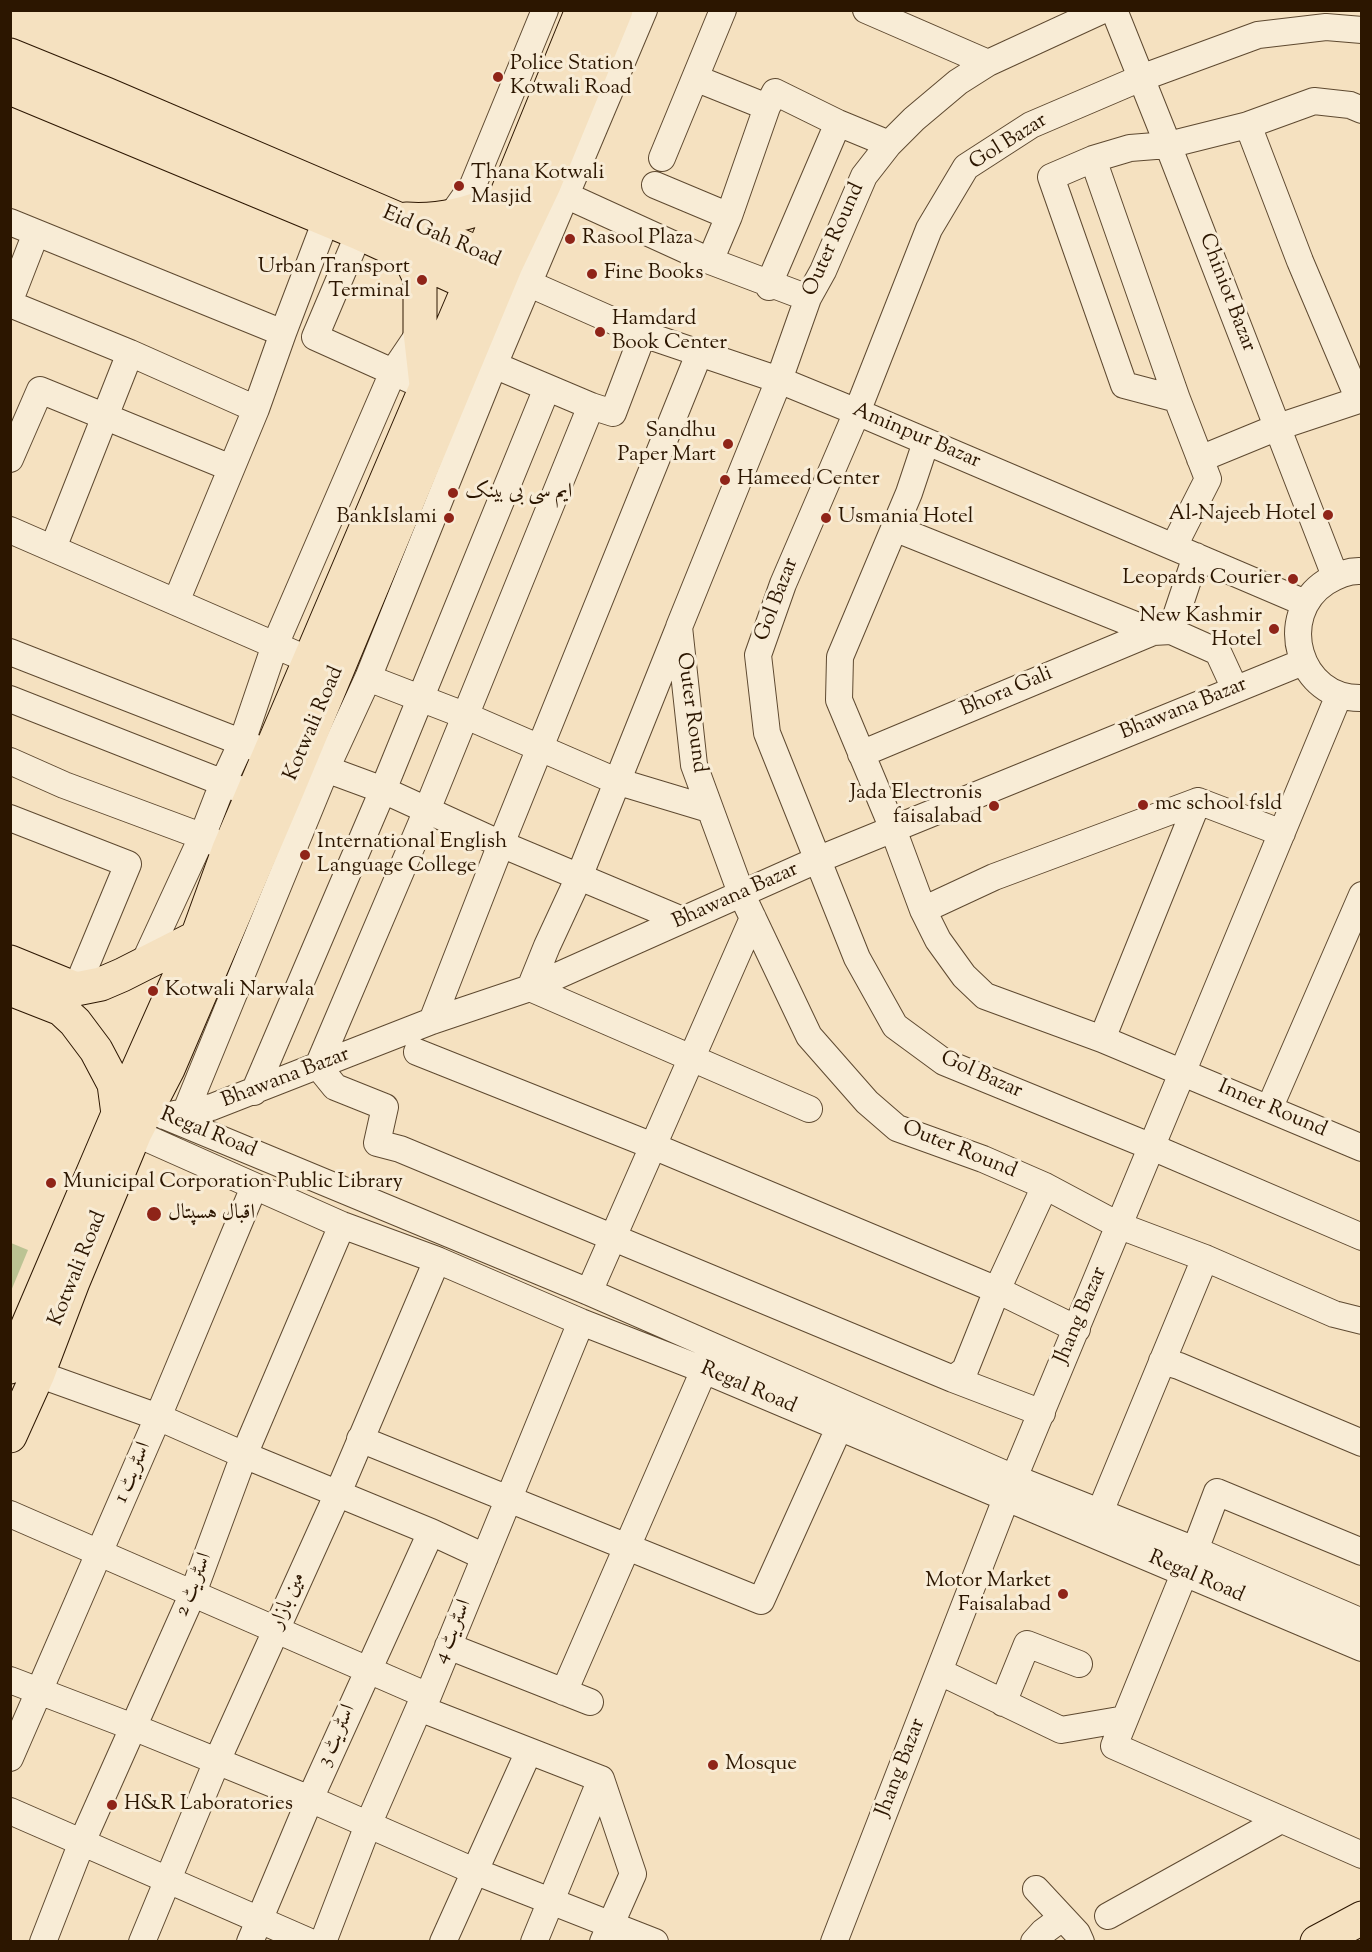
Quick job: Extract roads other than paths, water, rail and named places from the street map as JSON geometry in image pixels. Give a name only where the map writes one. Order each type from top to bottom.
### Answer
[{"type":"main road","name":"Kotwali Road","points":[[10,1436],[24,1371],[150,1117],[168,1069],[280,808],[501,276],[504,200],[582,10]]},
{"type":"main road","name":"Kotwali Road","points":[[150,1117],[197,937],[215,843],[237,788],[256,747],[309,660],[426,387],[501,276],[555,190],[616,10]]},
{"type":"main road","name":"Eid Gah Road","points":[[10,55],[396,219],[501,276]]},
{"type":"main road","name":"Eid Gah Road","points":[[10,88],[409,256],[501,276]]},
{"type":"main road","points":[[396,219],[428,221],[476,211],[504,200]]},
{"type":"main road","points":[[409,256],[420,279],[420,332],[426,387]]},
{"type":"main road","points":[[10,962],[76,989],[100,984],[197,937]]},
{"type":"main road","points":[[10,989],[61,1009],[75,1022],[96,1050],[114,1084],[150,1117]]},
{"type":"main road","points":[[1317,1941],[1362,1918]]},
{"type":"street","points":[[452,216],[473,185],[544,10]]},
{"type":"street","points":[[644,10],[555,190],[710,261],[769,286],[808,298]]},
{"type":"street","points":[[662,158],[723,10]]},
{"type":"street","points":[[866,10],[988,63]]},
{"type":"street","name":"Outer Round","points":[[1103,10],[988,63],[958,82],[914,118],[889,144],[864,176],[823,271],[808,298],[779,380],[679,627],[694,765],[741,893],[809,1036],[867,1102],[897,1128],[983,1159],[1045,1186],[1120,1226],[1205,1258],[1334,1314],[1362,1321]]},
{"type":"street","name":"Chiniot Bazar","points":[[1114,10],[1335,576]]},
{"type":"street","name":"Gol Bazar","points":[[1362,30],[1326,27],[1258,35],[1141,78],[1031,125],[966,167],[929,229],[857,411],[783,584],[758,655],[766,733],[857,958],[895,1026],[944,1062],[1152,1147],[1362,1237]]},
{"type":"street","points":[[695,78],[767,107]]},
{"type":"street","points":[[710,261],[729,216],[767,107],[775,92],[838,123],[889,144]]},
{"type":"street","points":[[1177,399],[1124,385],[1051,177],[1093,159],[1130,148],[1168,145],[1248,125],[1314,101],[1350,105],[1362,110]]},
{"type":"street","points":[[769,286],[838,123]]},
{"type":"street","points":[[1200,459],[1360,397],[1300,261],[1248,125]]},
{"type":"street","points":[[1093,159],[1177,399],[1208,479],[1162,631]]},
{"type":"street","points":[[473,185],[504,200]]},
{"type":"street","points":[[655,185],[729,216]]},
{"type":"street","points":[[176,602],[256,409],[326,220]]},
{"type":"street","points":[[10,222],[283,333]]},
{"type":"street","points":[[36,233],[10,302],[256,409]]},
{"type":"street","points":[[359,233],[315,337],[426,387]]},
{"type":"street","points":[[150,1117],[326,769],[368,678],[494,365],[501,276]]},
{"type":"street","name":"Aminpur Bazar","points":[[501,276],[643,334],[779,380],[857,411],[1305,603]]},
{"type":"street","points":[[10,652],[256,747],[275,645],[393,372],[420,332]]},
{"type":"street","points":[[494,365],[613,413],[643,334]]},
{"type":"street","points":[[53,548],[130,353]]},
{"type":"street","points":[[432,1021],[699,354]]},
{"type":"street","points":[[254,1092],[421,699],[547,388]]},
{"type":"street","points":[[10,459],[40,390],[231,468]]},
{"type":"street","points":[[591,406],[427,810],[318,1066],[335,1087],[385,1107],[377,1143],[400,1149],[952,1380],[1042,1413]]},
{"type":"street","name":"Inner Round","points":[[926,442],[909,493],[840,657],[839,700],[923,910],[938,940],[964,976],[985,996],[1102,1039],[1362,1148]]},
{"type":"street","points":[[894,528],[1218,652],[1235,689]]},
{"type":"street","points":[[10,530],[309,660]]},
{"type":"street","points":[[1350,697],[1324,687],[1312,676],[1303,662],[1298,642],[1298,622],[1305,603],[1318,587],[1335,576],[1356,570],[1362,571]]},
{"type":"street","points":[[679,627],[579,877],[547,946],[531,988],[809,1108]]},
{"type":"street","name":"Bhora Gali","points":[[861,754],[1162,631]]},
{"type":"street","name":"Bhawana Bazar","points":[[150,1117],[212,1107],[432,1021],[531,988],[817,860],[1303,662]]},
{"type":"street","points":[[368,678],[464,715],[616,781],[709,809]]},
{"type":"street","name":"Jhang Bazar","points":[[834,1941],[1011,1487],[1282,833],[1350,697]]},
{"type":"street","points":[[10,699],[237,788]]},
{"type":"street","points":[[10,761],[64,785],[215,843],[143,965]]},
{"type":"street","points":[[326,769],[383,790],[501,844],[682,920]]},
{"type":"street","points":[[1102,1039],[1198,801]]},
{"type":"street","points":[[923,910],[994,877],[1198,801],[1282,833]]},
{"type":"street","points":[[10,818],[128,864],[76,989]]},
{"type":"street","points":[[1269,1109],[1362,895]]},
{"type":"street","points":[[589,1292],[753,918]]},
{"type":"street","points":[[417,1052],[653,1146],[996,1290],[1077,1329]]},
{"type":"street","name":"Regal Road","points":[[150,1117],[254,1187],[342,1226],[437,1260],[838,1428],[1011,1487],[1100,1512],[1362,1622]]},
{"type":"street","name":"Regal Road","points":[[150,1117],[589,1292],[1011,1487],[1184,1574],[1362,1648]]},
{"type":"street","points":[[952,1380],[965,1370],[996,1290],[1045,1186]]},
{"type":"street","name":"اسٹریٹ 1","points":[[10,1758],[158,1417],[254,1187]]},
{"type":"street","name":"اسٹریٹ 2","points":[[43,1941],[82,1842],[193,1593],[244,1455],[342,1226]]},
{"type":"street","points":[[1100,1512],[1205,1258]]},
{"type":"street","name":"مین بازار","points":[[142,1941],[217,1761],[338,1493],[437,1260]]},
{"type":"street","name":"اسٹریٹ 4","points":[[323,1941],[369,1825],[448,1646],[581,1322]]},
{"type":"street","points":[[1161,1360],[1362,1443]]},
{"type":"street","points":[[564,1692],[704,1370]]},
{"type":"street","points":[[24,1371],[158,1417],[485,1557]]},
{"type":"street","points":[[360,1439],[509,1497],[761,1601],[838,1428]]},
{"type":"street","points":[[1195,1550],[1217,1492],[1362,1552]]},
{"type":"street","points":[[10,1514],[368,1670],[423,1702],[529,1750],[601,1779],[633,1874],[607,1933]]},
{"type":"street","name":"اسٹریٹ 3","points":[[254,1930],[310,1799],[431,1532]]},
{"type":"street","points":[[1184,1574],[1114,1746],[1362,1855]]},
{"type":"street","points":[[1003,1703],[1027,1644],[1078,1664]]},
{"type":"street","points":[[448,1646],[590,1702]]},
{"type":"street","points":[[940,1672],[1061,1730],[1125,1719]]},
{"type":"street","points":[[10,1680],[133,1726],[310,1799],[474,1871],[550,1901],[607,1933],[655,1941]]},
{"type":"street","points":[[443,1941],[529,1750]]},
{"type":"street","points":[[534,1941],[601,1779]]},
{"type":"street","points":[[10,1811],[166,1880],[254,1930],[310,1941]]},
{"type":"street","points":[[1108,1916],[1281,1820]]},
{"type":"street","points":[[1036,1889],[1077,1933],[1081,1941]]},
{"type":"street","points":[[1034,1941],[1062,1918]]},
{"type":"place","name":"Police Station Kotwali Road","points":[[498,77]]},
{"type":"place","name":"Thana Kotwali Masjid","points":[[459,186]]},
{"type":"place","name":"Rasool Plaza","points":[[570,239]]},
{"type":"place","name":"Fine Books","points":[[592,274]]},
{"type":"place","name":"Urban Transport Terminal","points":[[422,280]]},
{"type":"place","name":"Hamdard Book Center","points":[[600,332]]},
{"type":"place","name":"Sandhu Paper Mart","points":[[728,444]]},
{"type":"place","name":"Hameed Center","points":[[725,480]]},
{"type":"place","name":"ایم سی بی بینک","points":[[453,493]]},
{"type":"place","name":"Al-Najeeb Hotel","points":[[1328,515]]},
{"type":"place","name":"BankIslami","points":[[449,518]]},
{"type":"place","name":"Usmania Hotel","points":[[826,518]]},
{"type":"place","name":"Leopards Courier","points":[[1293,579]]},
{"type":"place","name":"New Kashmir Hotel","points":[[1274,629]]},
{"type":"place","name":"mc school fsld","points":[[1143,805]]},
{"type":"place","name":"Jada Electronis faisalabad","points":[[994,806]]},
{"type":"place","name":"International English Language College","points":[[305,855]]},
{"type":"place","name":"Kotwali Narwala","points":[[153,991]]},
{"type":"place","name":"Municipal Corporation Public Library","points":[[51,1183]]},
{"type":"place","name":"اقبال ہسپتال","points":[[154,1214]]},
{"type":"place","name":"Motor Market Faisalabad","points":[[1063,1594]]},
{"type":"place","name":"Mosque","points":[[713,1765]]},
{"type":"place","name":"H&R Laboratories","points":[[112,1805]]}]
